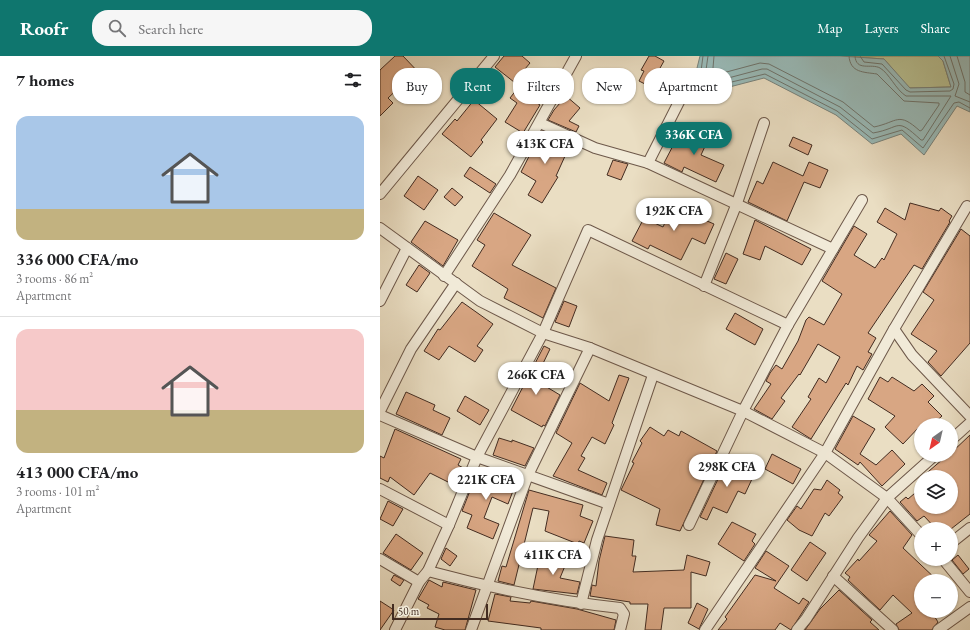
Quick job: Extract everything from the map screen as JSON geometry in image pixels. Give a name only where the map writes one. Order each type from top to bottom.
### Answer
[{"type":"street","points":[[380,194],[494,56]]},
{"type":"street","points":[[444,276],[510,175],[576,56]]},
{"type":"street","points":[[648,163],[678,104]]},
{"type":"street","points":[[540,123],[595,148],[648,163],[737,203],[833,249]]},
{"type":"street","points":[[704,286],[737,203],[764,123]]},
{"type":"street","points":[[689,525],[743,411],[788,325],[862,200]]},
{"type":"street","points":[[705,630],[825,453],[894,330],[968,206]]},
{"type":"street","points":[[380,228],[444,276],[480,300],[544,333],[590,348],[743,411],[825,453],[887,498],[914,527]]},
{"type":"street","points":[[395,630],[419,582],[428,571],[477,457],[544,333],[588,230],[788,325]]},
{"type":"street","points":[[380,301],[407,248]]},
{"type":"street","points":[[380,411],[411,349],[456,283]]},
{"type":"street","points":[[894,330],[912,355],[970,416]]},
{"type":"street","points":[[471,630],[528,475],[590,348]]},
{"type":"street","points":[[581,604],[597,540],[653,375]]},
{"type":"street","points":[[380,415],[477,457],[609,504]]},
{"type":"street","points":[[958,434],[970,423]]},
{"type":"street","points":[[797,630],[806,620],[858,538],[887,498],[927,462]]},
{"type":"street","points":[[380,489],[449,525]]},
{"type":"street","points":[[958,537],[970,528]]},
{"type":"street","points":[[380,559],[419,582]]},
{"type":"street","points":[[949,566],[970,592]]},
{"type":"street","points":[[428,571],[487,587],[581,604],[620,608],[624,614],[620,630]]},
{"type":"street","points":[[833,576],[893,630]]},
{"type":"street","points":[[938,630],[970,607]]},
{"type":"green space","points":[[840,56],[938,56],[943,61],[951,87],[909,88],[884,59]]},
{"type":"water","points":[[700,56],[840,56],[884,59],[910,88],[951,87],[943,61],[938,56],[970,56],[970,112],[957,106],[924,155],[901,134],[872,144],[836,115],[764,78],[732,86],[732,68],[697,68]]},
{"type":"building","points":[[395,56],[403,56],[414,68],[392,68],[392,94],[388,98],[392,104],[380,116],[380,70]]},
{"type":"building","points":[[504,56],[522,56],[530,63],[526,68],[513,68],[513,81],[505,75],[505,68],[495,67]]},
{"type":"building","points":[[649,56],[655,56],[664,61],[660,68],[644,68],[644,71],[641,70]]},
{"type":"building","points":[[644,71],[644,84],[639,81]]},
{"type":"building","points":[[574,103],[580,108],[569,121],[579,126],[576,132],[548,120],[559,104]]},
{"type":"building","points":[[471,104],[479,104],[497,119],[481,140],[483,142],[471,157],[442,134],[455,119],[457,121]]},
{"type":"building","points":[[516,104],[540,105],[523,133],[505,122]]},
{"type":"building","points":[[699,125],[712,131],[701,155],[724,165],[716,182],[684,167],[682,172],[664,163],[677,138],[690,144]]},
{"type":"building","points":[[542,131],[570,145],[556,176],[558,177],[542,203],[528,195],[536,181],[521,172]]},
{"type":"building","points":[[793,137],[812,145],[808,155],[789,146]]},
{"type":"building","points":[[613,160],[628,164],[621,180],[607,175]]},
{"type":"building","points":[[773,162],[803,176],[809,162],[828,170],[820,188],[804,182],[787,221],[748,202],[757,181],[763,184]]},
{"type":"building","points":[[470,167],[496,184],[490,193],[464,176]]},
{"type":"building","points":[[418,176],[438,190],[424,210],[404,196]]},
{"type":"building","points":[[452,188],[463,197],[455,206],[444,197]]},
{"type":"building","points":[[675,201],[693,209],[691,214],[714,224],[705,244],[692,238],[681,260],[650,245],[648,249],[632,241],[644,218],[663,227]]},
{"type":"building","points":[[910,203],[939,211],[941,208],[952,216],[949,221],[950,222],[922,269],[914,265],[868,333],[876,338],[868,352],[872,354],[863,370],[857,366],[848,385],[846,383],[811,439],[792,427],[811,399],[808,397],[819,378],[826,383],[840,357],[818,344],[800,375],[799,374],[781,398],[785,401],[772,419],[754,409],[771,384],[766,381],[770,373],[776,365],[782,369],[798,341],[806,320],[809,317],[824,325],[842,294],[822,281],[854,226],[867,234],[854,255],[875,268],[882,258],[884,260],[897,234],[877,222],[885,208],[905,220]]},
{"type":"building","points":[[494,213],[531,235],[512,265],[556,288],[543,318],[504,298],[508,289],[472,266],[485,245],[477,240]]},
{"type":"building","points":[[755,220],[811,249],[802,265],[765,246],[760,260],[743,254]]},
{"type":"building","points":[[425,221],[458,240],[443,266],[411,242]]},
{"type":"building","points":[[961,229],[970,236],[970,343],[941,376],[928,362],[937,351],[911,334],[934,300],[923,292]]},
{"type":"building","points":[[726,253],[738,259],[726,284],[714,279]]},
{"type":"building","points":[[419,265],[430,273],[417,292],[406,285]]},
{"type":"building","points":[[564,301],[577,306],[569,327],[555,322]]},
{"type":"building","points":[[462,302],[493,324],[477,346],[483,350],[475,362],[449,346],[439,360],[424,351],[438,329],[440,330]]},
{"type":"building","points":[[735,313],[763,329],[755,345],[726,329]]},
{"type":"building","points":[[544,346],[550,349],[535,380],[560,395],[545,426],[543,425],[542,427],[511,410]]},
{"type":"building","points":[[619,375],[629,378],[612,423],[614,425],[605,444],[592,437],[581,456],[585,458],[578,470],[607,483],[602,495],[553,476],[572,443],[556,433],[580,383],[609,401]]},
{"type":"building","points":[[880,377],[888,382],[892,377],[914,391],[922,384],[934,396],[928,402],[942,416],[940,418],[914,418],[914,432],[903,444],[885,427],[895,416],[868,399]]},
{"type":"building","points":[[406,392],[435,405],[433,410],[450,418],[442,435],[396,414]]},
{"type":"building","points":[[465,396],[489,410],[480,425],[457,411]]},
{"type":"building","points":[[853,416],[875,429],[860,454],[876,465],[892,450],[905,464],[882,486],[860,462],[858,465],[835,449]]},
{"type":"building","points":[[650,427],[664,436],[668,430],[679,436],[681,431],[717,451],[680,531],[656,525],[660,509],[621,490],[634,463],[632,462],[642,443],[640,441]]},
{"type":"building","points":[[395,429],[461,459],[458,465],[465,469],[458,487],[430,473],[414,495],[390,477],[388,482],[380,478],[380,456],[384,458]]},
{"type":"building","points":[[970,435],[970,514],[958,523],[958,522],[930,522],[924,516],[917,521],[900,502],[906,497],[908,499],[914,494],[914,514],[958,514],[958,470],[930,470],[940,462],[958,462],[958,446]]},
{"type":"building","points":[[499,438],[512,442],[512,440],[534,448],[525,466],[493,455]]},
{"type":"building","points":[[772,454],[801,469],[793,484],[765,469]]},
{"type":"building","points":[[729,456],[744,462],[739,474],[752,479],[745,494],[738,491],[727,513],[713,507],[707,520],[700,517]]},
{"type":"building","points":[[479,468],[516,483],[508,504],[492,497],[484,518],[499,524],[493,539],[467,528],[472,515],[462,511]]},
{"type":"building","points":[[827,480],[840,490],[838,493],[843,497],[829,516],[825,513],[812,536],[799,530],[787,520],[797,506],[801,509],[814,489],[821,490]]},
{"type":"building","points":[[529,490],[583,505],[580,516],[593,521],[584,543],[579,541],[578,544],[545,531],[549,511],[533,508],[514,585],[498,581],[502,566],[506,567]]},
{"type":"building","points":[[388,501],[403,509],[393,526],[380,519]]},
{"type":"building","points":[[890,511],[912,535],[903,548],[914,558],[914,566],[922,566],[931,574],[914,574],[914,618],[935,618],[938,622],[932,630],[899,630],[896,624],[912,613],[893,595],[880,610],[848,580],[850,577],[845,573],[858,559],[859,561],[877,541],[869,535]]},
{"type":"building","points":[[732,522],[756,534],[752,541],[755,544],[744,561],[718,544]]},
{"type":"building","points":[[396,534],[423,553],[411,570],[383,553]]},
{"type":"building","points":[[605,536],[634,540],[632,556],[636,556],[633,572],[684,570],[687,555],[710,562],[706,576],[691,572],[691,608],[664,608],[661,630],[645,630],[648,604],[630,604],[630,602],[590,596],[592,585],[596,586],[599,561]]},
{"type":"building","points":[[810,542],[826,553],[807,581],[791,570]]},
{"type":"building","points":[[446,548],[457,556],[450,566],[441,559]]},
{"type":"building","points":[[541,551],[567,561],[560,578],[580,582],[577,594],[533,589]]},
{"type":"building","points":[[766,551],[789,566],[774,588],[799,604],[803,598],[809,602],[791,630],[780,623],[775,630],[718,630],[727,619],[725,617],[755,575],[776,581],[755,568]]},
{"type":"building","points":[[958,555],[969,569],[963,574],[957,566],[958,566]]},
{"type":"building","points":[[394,575],[404,580],[400,586],[391,580]]},
{"type":"building","points":[[429,580],[442,587],[443,582],[476,590],[465,630],[445,630],[435,627],[439,614],[427,608],[429,605],[418,599]]},
{"type":"building","points":[[839,590],[872,620],[870,622],[879,630],[805,630],[820,609]]},
{"type":"building","points":[[495,594],[511,597],[510,601],[530,603],[531,601],[577,609],[616,620],[614,630],[541,630],[541,628],[488,621]]},
{"type":"building","points":[[380,601],[394,610],[380,630]]},
{"type":"building","points":[[697,603],[708,609],[699,629],[688,623]]}]
